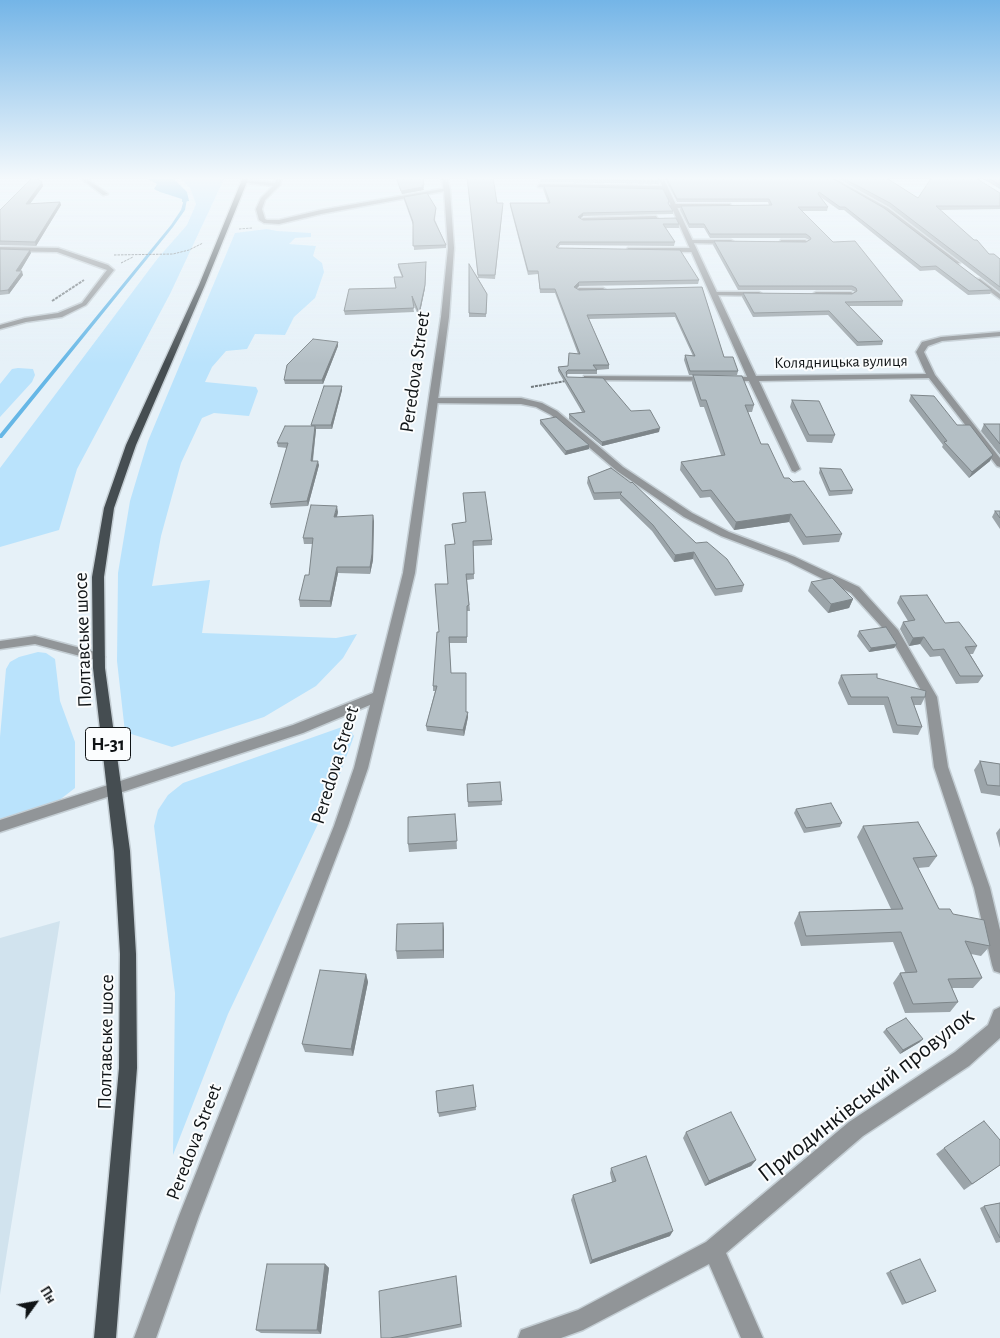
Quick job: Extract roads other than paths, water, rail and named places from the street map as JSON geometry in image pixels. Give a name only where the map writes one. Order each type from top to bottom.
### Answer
[{"type":"main road","name":"Полтавське шосе","points":[[105,1338],[128,1068],[128,954],[122,851],[99,657],[98,577],[109,508],[132,445],[220,239]]},
{"type":"street","name":"Peredova Street","points":[[145,1338],[190,1216],[341,826],[361,768],[409,573],[445,317],[450,239]]},
{"type":"street","name":"Колядницька вулиця","points":[[689,239],[795,469]]},
{"type":"street","points":[[926,239],[962,268]]},
{"type":"street","points":[[617,250],[738,242]]},
{"type":"street","points":[[776,242],[805,242]]},
{"type":"street","points":[[0,249],[58,250],[97,262],[111,270],[84,304],[59,315],[25,320],[0,327]]},
{"type":"street","points":[[970,273],[1000,297]]},
{"type":"street","points":[[702,288],[712,291],[763,294]]},
{"type":"street","points":[[579,290],[607,290]]},
{"type":"street","points":[[812,294],[850,294]]},
{"type":"street","points":[[1000,334],[941,338],[925,344],[920,352],[931,376],[1000,464]]},
{"type":"street","name":"Колядницька вулиця","points":[[581,378],[752,379],[931,376]]},
{"type":"street","points":[[434,401],[521,401],[539,405],[554,413],[620,469],[688,514],[725,534],[791,559],[855,590],[894,633],[930,696],[942,767],[982,888],[1000,965]]},
{"type":"street","points":[[0,645],[35,640],[99,657]]},
{"type":"street","points":[[0,826],[298,729],[379,696]]},
{"type":"street","name":"Приодинківський провулок","points":[[529,1338],[583,1319],[714,1250],[856,1129],[962,1059],[994,1031],[1000,1016]]},
{"type":"street","points":[[714,1250],[752,1338]]},
{"type":"waterway","points":[[0,437],[161,239]]}]
